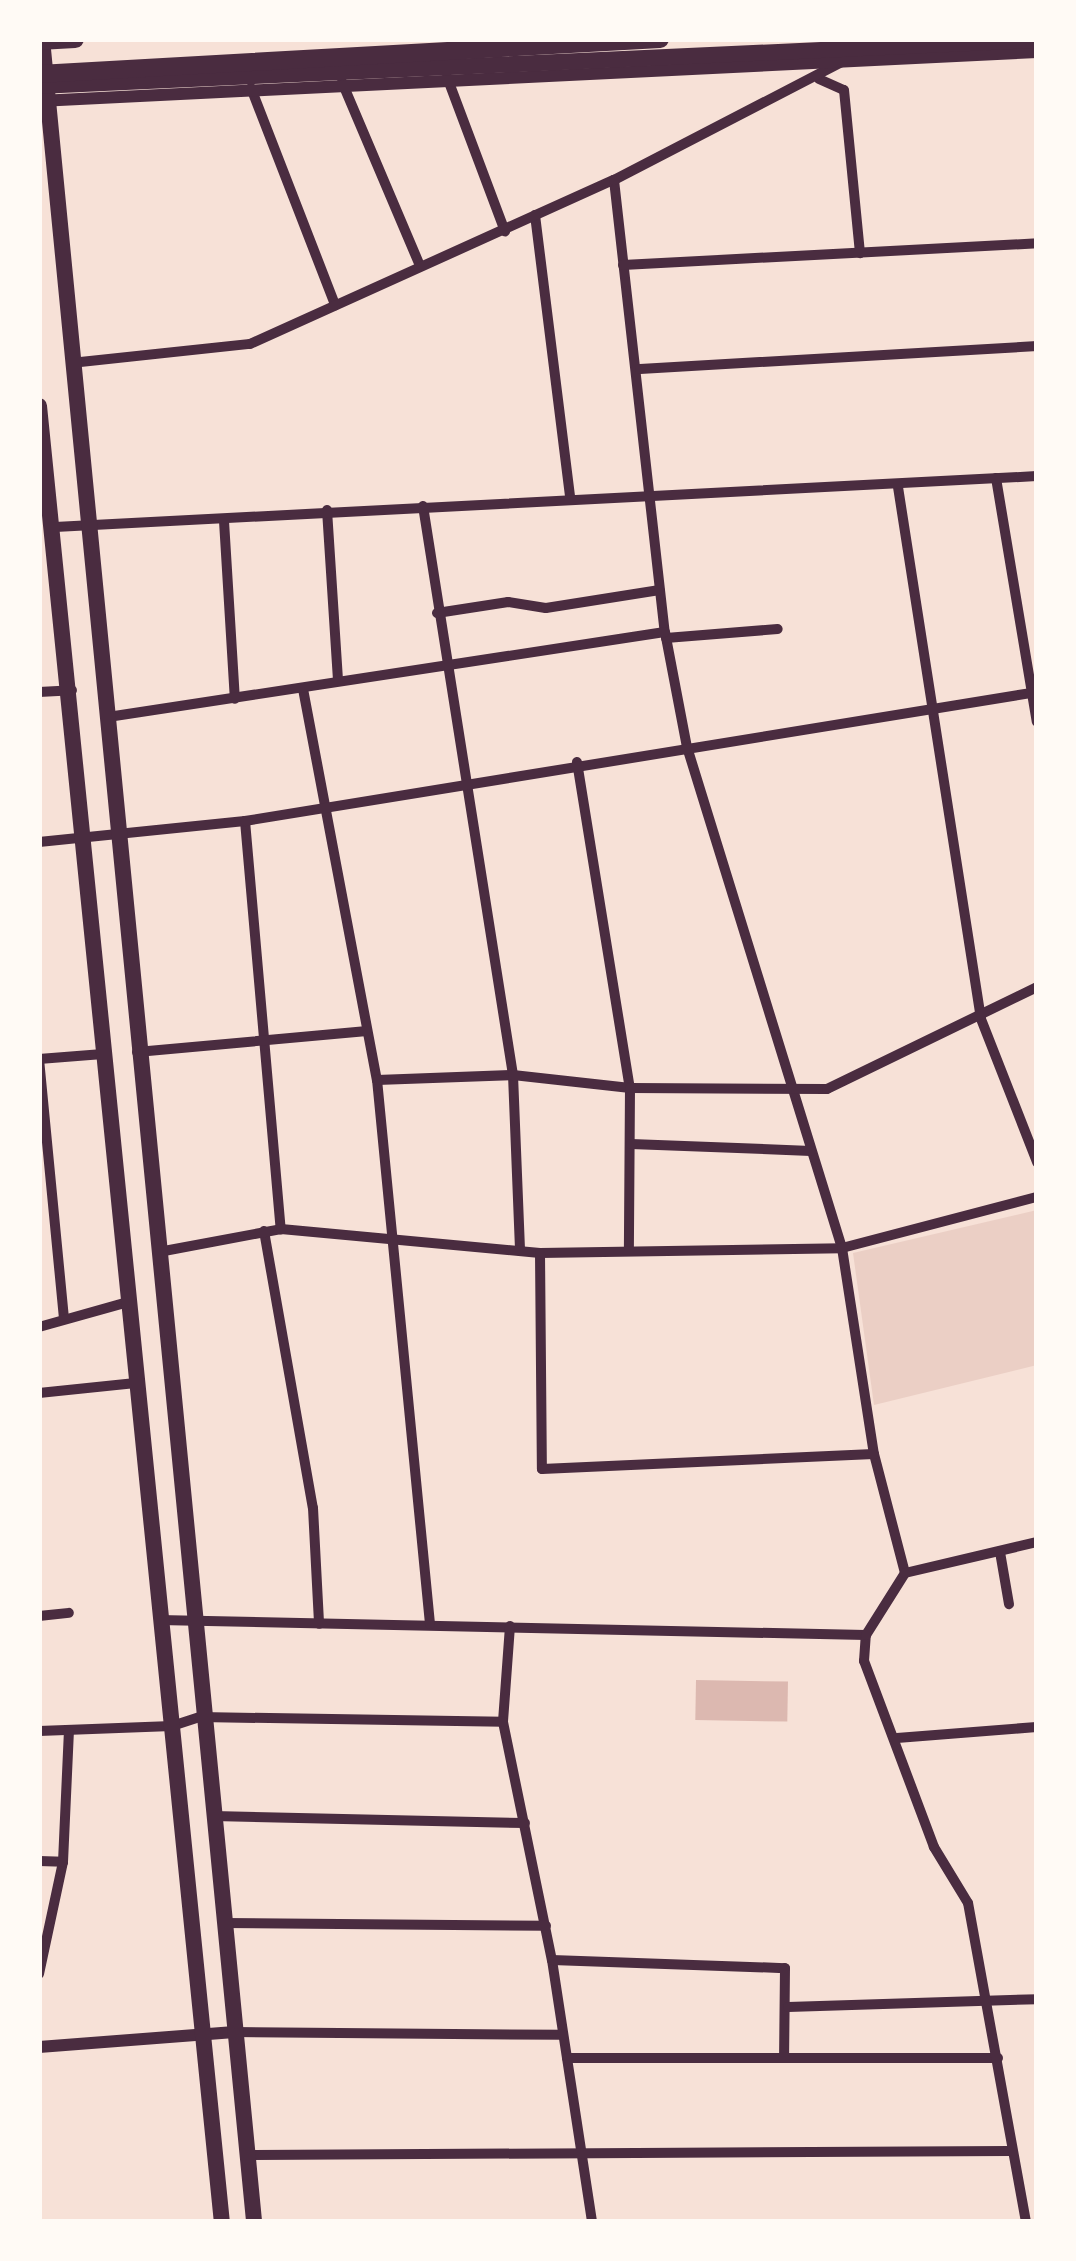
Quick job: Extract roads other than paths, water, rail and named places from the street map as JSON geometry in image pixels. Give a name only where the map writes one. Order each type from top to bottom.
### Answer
[{"type":"highway","points":[[40,40],[75,39]]},
{"type":"highway","points":[[39,74],[660,39]]},
{"type":"main road","points":[[40,40],[41,96],[121,837],[136,1052],[164,1250],[200,1717],[254,2222]]},
{"type":"main road","points":[[41,96],[1037,40]]},
{"type":"main road","points":[[39,406],[47,527],[72,690],[103,1054],[221,2222]]},
{"type":"street","points":[[41,96],[1037,52]]},
{"type":"street","points":[[71,363],[250,344],[614,180],[819,80],[846,59]]},
{"type":"street","points":[[446,76],[505,231]]},
{"type":"street","points":[[819,80],[844,90],[860,253]]},
{"type":"street","points":[[343,82],[420,266]]},
{"type":"street","points":[[251,88],[335,305]]},
{"type":"street","points":[[614,180],[640,369],[665,635],[687,747],[842,1248],[874,1454],[905,1573]]},
{"type":"street","points":[[536,215],[570,497]]},
{"type":"street","points":[[623,265],[1037,243]]},
{"type":"street","points":[[640,369],[1037,346]]},
{"type":"street","points":[[47,527],[89,529],[327,510],[898,487],[1037,476]]},
{"type":"street","points":[[996,478],[1037,722]]},
{"type":"street","points":[[898,487],[981,1019],[1037,1162]]},
{"type":"street","points":[[424,506],[437,613],[513,1075],[520,1251]]},
{"type":"street","points":[[327,510],[338,681]]},
{"type":"street","points":[[224,520],[235,699]]},
{"type":"street","points":[[437,613],[508,602],[545,608],[660,590]]},
{"type":"street","points":[[108,717],[665,635],[778,629]]},
{"type":"street","points":[[303,688],[377,1080],[388,1237],[430,1624]]},
{"type":"street","points":[[39,692],[72,690]]},
{"type":"street","points":[[39,842],[245,821],[577,762],[1034,692]]},
{"type":"street","points":[[577,762],[630,1088],[629,1249]]},
{"type":"street","points":[[245,821],[281,1229]]},
{"type":"street","points":[[377,1080],[513,1075],[630,1088],[793,1093],[826,1089],[981,1019],[1037,987]]},
{"type":"street","points":[[136,1052],[367,1030]]},
{"type":"street","points":[[64,1319],[45,1212],[39,1059],[103,1054]]},
{"type":"street","points":[[631,1144],[811,1151]]},
{"type":"street","points":[[164,1250],[281,1229],[540,1253],[842,1248],[1037,1197]]},
{"type":"street","points":[[264,1231],[313,1508],[320,1624]]},
{"type":"street","points":[[540,1253],[542,1469],[874,1454]]},
{"type":"street","points":[[39,1327],[128,1302]]},
{"type":"street","points":[[39,1393],[135,1383]]},
{"type":"street","points":[[1026,2222],[968,1903],[934,1847],[897,1738],[864,1661],[866,1635],[905,1573],[1037,1542]]},
{"type":"street","points":[[1000,1552],[1009,1604]]},
{"type":"street","points":[[39,1616],[69,1613]]},
{"type":"street","points":[[159,1620],[866,1635]]},
{"type":"street","points":[[510,1626],[503,1722],[546,1926],[592,2222]]},
{"type":"street","points":[[39,1731],[172,1726],[200,1717],[503,1722]]},
{"type":"street","points":[[897,1738],[1037,1727]]},
{"type":"street","points":[[39,1974],[63,1862],[69,1732]]},
{"type":"street","points":[[213,1816],[525,1823]]},
{"type":"street","points":[[39,1861],[63,1862]]},
{"type":"street","points":[[224,1923],[546,1926]]},
{"type":"street","points":[[552,1960],[785,1968],[784,2058]]},
{"type":"street","points":[[788,2007],[1037,1999]]},
{"type":"street","points":[[39,2047],[234,2032],[562,2035]]},
{"type":"street","points":[[567,2058],[998,2058]]},
{"type":"street","points":[[246,2155],[1010,2151]]}]
